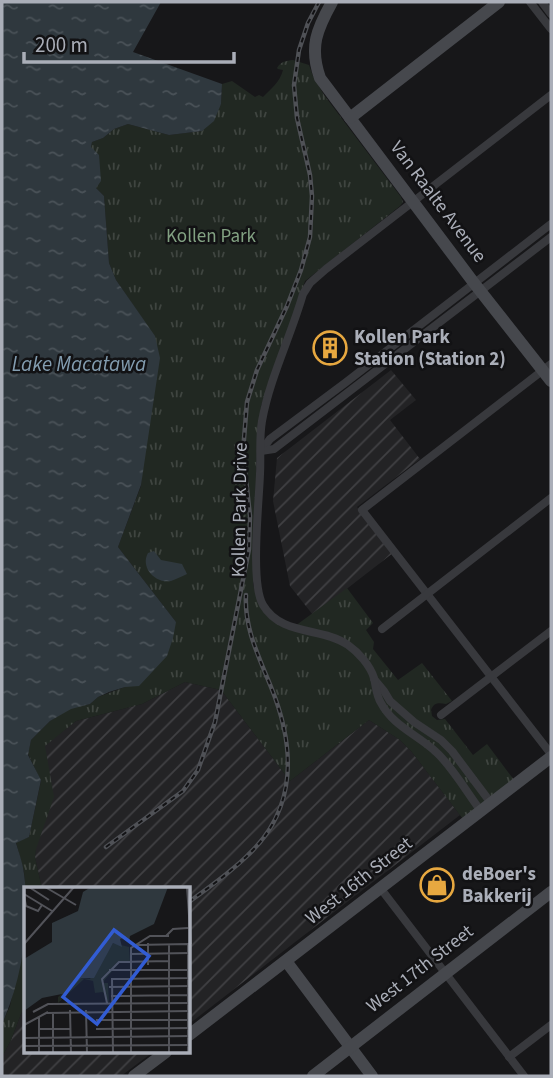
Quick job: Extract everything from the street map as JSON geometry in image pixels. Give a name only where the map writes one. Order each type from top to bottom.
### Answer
[{"type":"street","name":"Van Raalte Avenue","points":[[332,2],[321,20],[316,38],[315,63],[320,78],[478,287],[549,372]]},
{"type":"street","points":[[350,118],[499,2]]},
{"type":"street","points":[[530,2],[551,29]]},
{"type":"street","points":[[542,2],[551,14]]},
{"type":"street","points":[[413,201],[551,94]]},
{"type":"street","name":"Kollen Park Drive","points":[[413,201],[326,269],[310,283],[303,294],[262,421],[256,562],[258,593],[263,606],[273,618],[296,629],[340,641],[362,658],[371,670],[381,705],[393,719],[438,754],[486,807]]},
{"type":"street","points":[[261,451],[274,449],[478,287],[551,224]]},
{"type":"street","points":[[478,287],[551,237]]},
{"type":"street","points":[[549,372],[362,510],[551,755]]},
{"type":"street","points":[[382,629],[551,498]]},
{"type":"street","points":[[441,715],[551,631]]},
{"type":"street","name":"Kollen Park Drive","points":[[374,680],[396,706],[446,746],[486,807]]},
{"type":"street","name":"West 16th Street","points":[[191,1033],[551,755]]},
{"type":"street","points":[[380,889],[524,1076]]},
{"type":"street","name":"West 17th Street","points":[[313,1076],[551,892]]},
{"type":"street","points":[[286,961],[372,1076]]},
{"type":"street","points":[[509,1057],[551,1025]]},
{"type":"street","points":[[134,1076],[163,1054]]},
{"type":"shaded area","points":[[391,370],[416,400],[390,420],[420,459],[357,507],[393,553],[313,615],[290,586],[273,501],[277,458]]},
{"type":"shaded area","points":[[185,682],[221,690],[290,781],[369,720],[400,740],[411,751],[460,815],[191,1022],[191,887],[42,887],[35,857],[44,746],[76,721],[142,704]]},
{"type":"shaded area","points":[[24,1006],[24,1054],[150,1054],[121,1076],[2,1076],[2,1057]]},
{"type":"green space","name":"Kollen Park","points":[[293,60],[309,65],[324,95],[403,202],[305,281],[261,406],[257,449],[253,584],[255,593],[269,618],[291,629],[347,588],[373,623],[366,630],[374,642],[373,649],[398,680],[422,663],[452,701],[435,704],[431,710],[432,716],[437,720],[445,719],[473,755],[487,744],[514,780],[463,819],[411,751],[400,740],[369,720],[290,781],[221,690],[185,682],[142,704],[76,721],[45,746],[54,797],[36,849],[35,857],[42,887],[25,887],[16,842],[29,837],[41,781],[28,754],[31,740],[50,721],[71,708],[90,704],[98,697],[125,687],[176,622],[118,547],[141,486],[151,331],[116,280],[109,263],[104,196],[96,188],[92,142],[128,124],[169,135],[202,131],[221,104],[222,84],[232,81],[255,97],[263,97],[280,78],[283,70],[277,68],[284,62]]},
{"type":"green space","points":[[24,943],[24,1006],[2,1057],[2,1024],[10,1006]]},
{"type":"water","name":"Lake Macatawa","points":[[2,2],[161,2],[133,52],[222,84],[221,104],[214,121],[202,131],[169,135],[128,124],[92,142],[91,147],[99,155],[101,181],[96,188],[104,196],[109,263],[116,280],[155,336],[160,358],[141,485],[118,547],[176,622],[167,656],[139,686],[109,692],[90,704],[71,709],[50,721],[31,740],[28,755],[41,780],[29,837],[16,843],[25,887],[24,940],[20,970],[2,1024]]},
{"type":"water","points":[[154,551],[161,560],[182,564],[187,574],[171,581],[155,577],[146,564],[148,553]]},
{"type":"railway","points":[[106,847],[183,791],[198,770],[215,722],[249,549],[250,516],[243,451],[247,402],[257,370],[301,270],[310,237],[310,175],[297,118],[294,85],[299,50],[319,2]]},
{"type":"railway","points":[[191,901],[248,855],[264,837],[284,797],[287,776],[285,732],[250,631],[246,595]]},
{"type":"place","name":"Kollen Park Station (Station 2)","points":[[330,348]]},
{"type":"place","name":"deBoer's Bakkerij","points":[[437,885]]}]
